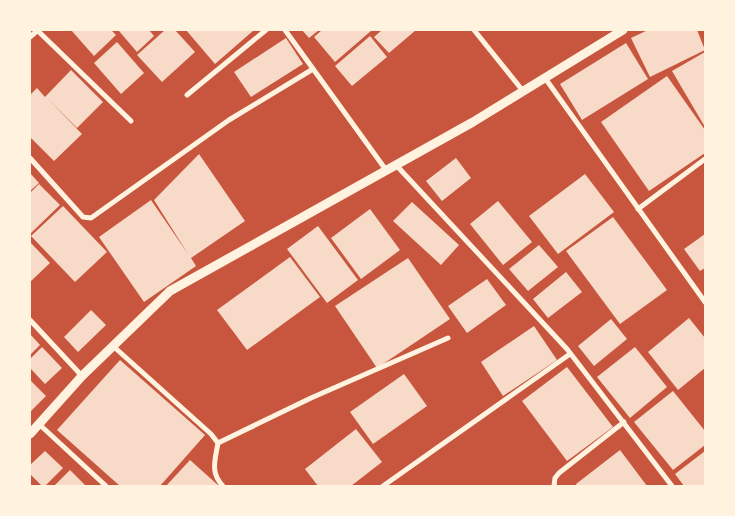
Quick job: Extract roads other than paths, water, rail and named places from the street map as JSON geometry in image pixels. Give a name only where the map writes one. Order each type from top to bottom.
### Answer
[{"type":"street","points":[[30,37],[37,30],[131,121]]},
{"type":"street","points":[[187,95],[266,30]]},
{"type":"street","points":[[285,30],[386,170]]},
{"type":"street","points":[[474,30],[523,91]]},
{"type":"street","points":[[30,434],[82,376],[170,291],[473,122],[622,30]]},
{"type":"street","points":[[30,158],[84,217],[91,218],[229,120],[313,69]]},
{"type":"street","points":[[545,78],[705,302]]},
{"type":"street","points":[[638,209],[705,159]]},
{"type":"street","points":[[396,165],[570,354],[672,486]]},
{"type":"street","points":[[30,320],[82,376]]},
{"type":"street","points":[[218,444],[311,398],[448,338]]},
{"type":"street","points":[[113,346],[211,434],[218,444],[213,468],[217,480],[223,486]]},
{"type":"street","points":[[383,486],[570,354]]},
{"type":"street","points":[[554,486],[555,478],[559,473],[624,422]]},
{"type":"street","points":[[40,424],[106,486]]}]
